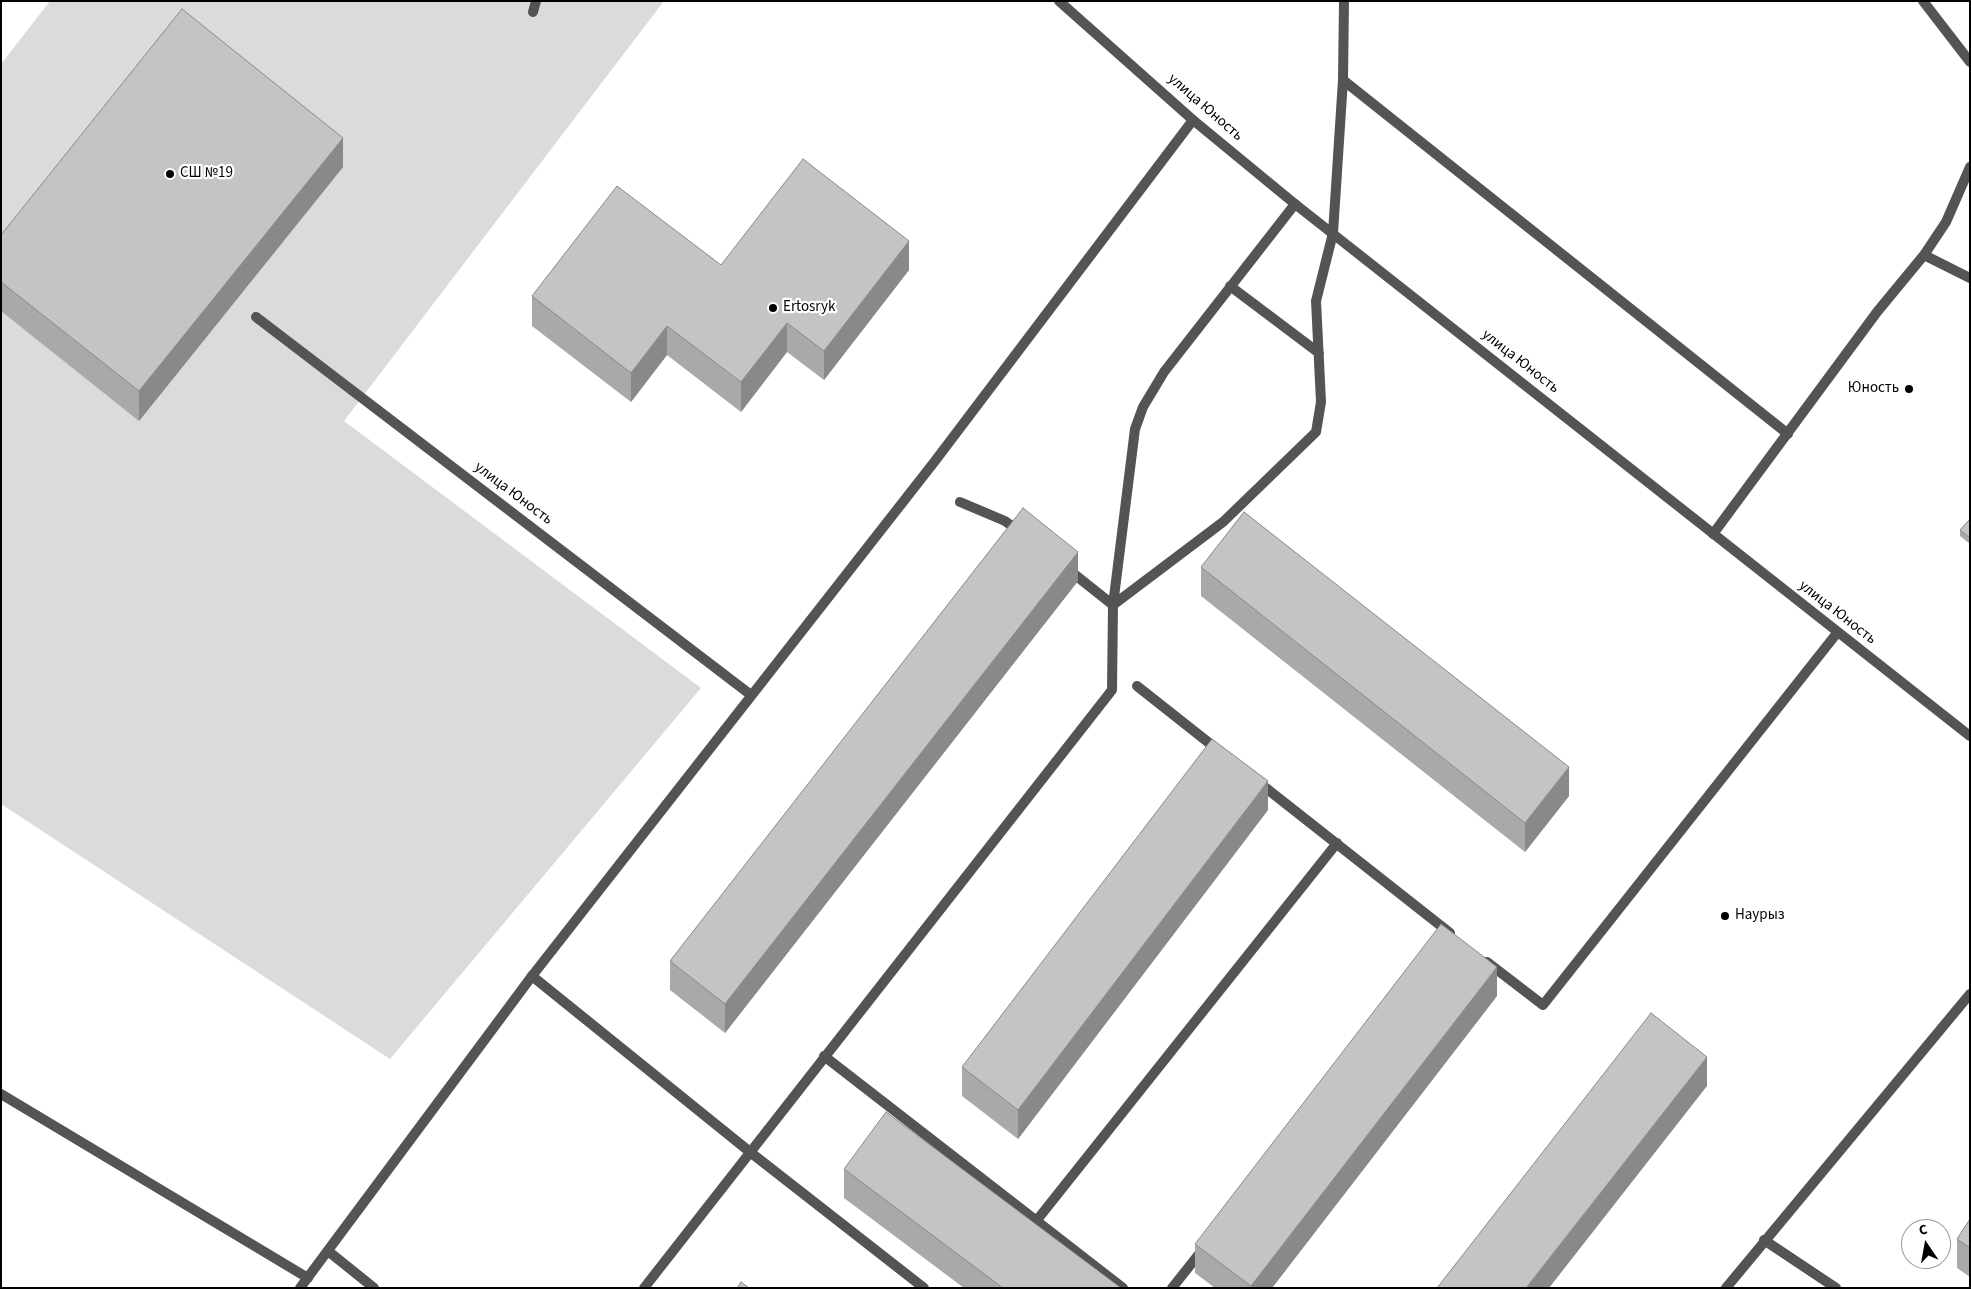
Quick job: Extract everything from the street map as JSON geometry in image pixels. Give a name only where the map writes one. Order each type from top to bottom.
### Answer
[{"type":"street","points":[[533,12],[536,1]]},
{"type":"street","name":"улица Юность","points":[[1060,1],[1193,120],[1295,204],[1970,736]]},
{"type":"street","points":[[1113,605],[1223,522],[1316,432],[1321,402],[1316,301],[1333,233],[1342,80],[1344,1]]},
{"type":"street","points":[[1923,1],[1970,62]]},
{"type":"street","points":[[1342,80],[1788,434]]},
{"type":"street","points":[[300,1288],[532,976],[935,461],[1193,120]]},
{"type":"street","points":[[1713,534],[1878,312],[1924,255],[1946,222],[1970,167]]},
{"type":"street","points":[[644,1288],[1112,690],[1113,605],[1138,422],[1143,407],[1164,372],[1295,204]]},
{"type":"street","points":[[1924,255],[1970,278]]},
{"type":"street","points":[[1230,286],[1319,353]]},
{"type":"street","name":"улица Юность","points":[[256,317],[751,696]]},
{"type":"street","points":[[960,502],[1005,521],[1028,539]]},
{"type":"street","points":[[1059,563],[1113,605]]},
{"type":"street","points":[[1476,953],[1543,1005],[1837,633]]},
{"type":"street","points":[[1137,686],[1229,758]]},
{"type":"street","points":[[1252,777],[1337,843],[1454,940]]},
{"type":"street","points":[[1037,1220],[1337,843]]},
{"type":"street","points":[[532,976],[750,1152],[924,1288]]},
{"type":"street","points":[[1726,1288],[1970,994]]},
{"type":"street","points":[[824,1056],[1123,1288]]},
{"type":"street","points":[[1,1094],[308,1278]]},
{"type":"street","points":[[1764,1240],[1836,1288]]},
{"type":"street","points":[[1172,1288],[1209,1242]]},
{"type":"street","points":[[328,1250],[374,1288]]},
{"type":"shaded area","points":[[50,1],[664,1],[344,421],[701,688],[390,1059],[1,804],[1,64]]},
{"type":"building","points":[[182,9],[343,138],[139,391],[1,282],[1,235]]},
{"type":"building","points":[[803,159],[909,241],[824,351],[787,323],[741,382],[667,326],[631,373],[532,296],[617,186],[721,265]]},
{"type":"building","points":[[1023,508],[1078,552],[725,1004],[670,961]]},
{"type":"building","points":[[1244,512],[1569,767],[1525,823],[1201,567]]},
{"type":"building","points":[[1970,519],[1970,538],[1960,530]]},
{"type":"building","points":[[1212,739],[1268,781],[1018,1110],[962,1067]]},
{"type":"building","points":[[1441,924],[1497,967],[1251,1286],[1195,1244]]},
{"type":"building","points":[[1651,1013],[1707,1057],[1526,1288],[1437,1288]]},
{"type":"building","points":[[886,1112],[1121,1288],[1003,1288],[844,1169]]},
{"type":"building","points":[[1970,1219],[1970,1248],[1957,1239]]},
{"type":"building","points":[[741,1282],[749,1288],[737,1288]]},
{"type":"place","name":"СШ №19","points":[[170,174]]},
{"type":"place","name":"Ertosryk","points":[[773,308]]},
{"type":"place","name":"Юность","points":[[1909,389]]},
{"type":"place","name":"Наурыз","points":[[1725,916]]}]
